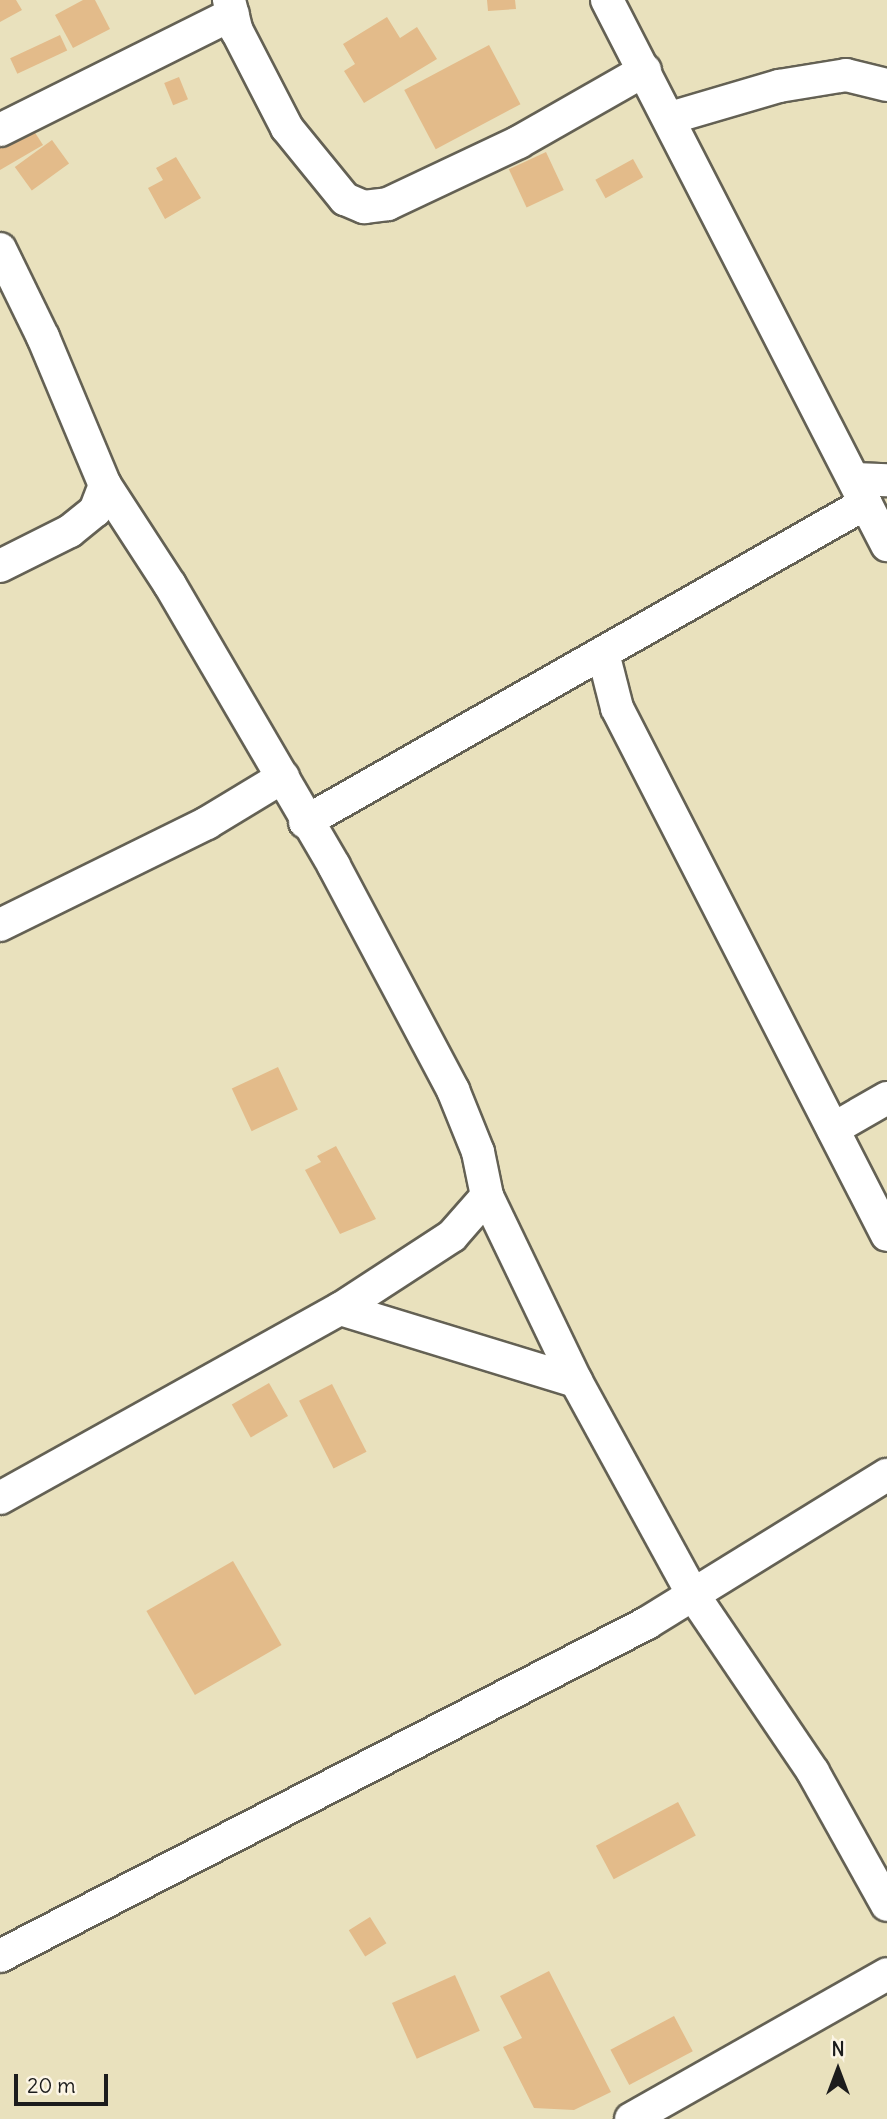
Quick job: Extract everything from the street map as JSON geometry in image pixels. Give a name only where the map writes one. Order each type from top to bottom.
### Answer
[{"type":"street","points":[[607,0],[645,69],[887,545]]},
{"type":"street","points":[[0,130],[231,7],[237,31],[287,128],[345,199],[364,207],[388,204],[519,142],[645,69]]},
{"type":"street","points":[[670,118],[779,86],[846,75],[887,85]]},
{"type":"street","points":[[0,249],[43,337],[105,485],[170,585],[283,777],[306,822],[334,866],[453,1090],[478,1152],[487,1196],[576,1381],[692,1593],[813,1772],[887,1905]]},
{"type":"street","points":[[306,822],[603,653],[860,491],[887,480]]},
{"type":"street","points":[[0,566],[69,531],[87,518],[95,511],[105,485]]},
{"type":"street","points":[[603,653],[617,708],[887,1236]]},
{"type":"street","points":[[0,925],[207,823],[283,777]]},
{"type":"street","points":[[833,1129],[887,1098]]},
{"type":"street","points":[[0,1498],[340,1309],[452,1236],[487,1196]]},
{"type":"street","points":[[340,1309],[576,1381]]},
{"type":"street","points":[[0,1956],[647,1623],[887,1475]]},
{"type":"street","points":[[631,2119],[674,2109],[887,1975]]},
{"type":"building","points":[[0,0],[16,0],[22,10],[0,22]]},
{"type":"building","points":[[83,0],[95,0],[110,29],[73,48],[55,15]]},
{"type":"building","points":[[487,0],[515,0],[516,9],[488,11]]},
{"type":"building","points":[[387,17],[400,38],[417,27],[437,59],[364,103],[344,71],[355,64],[343,44]]},
{"type":"building","points":[[60,35],[67,50],[17,74],[10,58]]},
{"type":"building","points":[[489,45],[520,104],[436,149],[404,90]]},
{"type":"building","points":[[179,77],[188,99],[173,105],[164,83]]},
{"type":"building","points":[[32,128],[43,145],[0,170],[0,147]]},
{"type":"building","points":[[52,140],[69,163],[32,190],[15,167]]},
{"type":"building","points":[[546,152],[564,190],[527,207],[509,169]]},
{"type":"building","points":[[176,157],[201,198],[165,219],[148,188],[163,180],[156,168]]},
{"type":"building","points":[[633,159],[643,177],[606,198],[595,180]]},
{"type":"building","points":[[278,1067],[298,1110],[252,1131],[232,1089]]},
{"type":"building","points":[[336,1146],[376,1219],[340,1234],[305,1170],[321,1162],[317,1156]]},
{"type":"building","points":[[269,1383],[288,1416],[251,1437],[232,1404]]},
{"type":"building","points":[[332,1384],[367,1452],[334,1469],[299,1401]]},
{"type":"building","points":[[233,1561],[282,1645],[195,1695],[146,1611]]},
{"type":"building","points":[[678,1802],[696,1836],[614,1879],[596,1846]]},
{"type":"building","points":[[370,1917],[386,1943],[365,1957],[349,1930]]},
{"type":"building","points":[[549,1971],[611,2092],[574,2110],[534,2108],[503,2047],[522,2038],[500,1996]]},
{"type":"building","points":[[455,1975],[480,2031],[417,2059],[392,2003]]},
{"type":"building","points":[[674,2016],[693,2051],[629,2085],[610,2050]]}]
